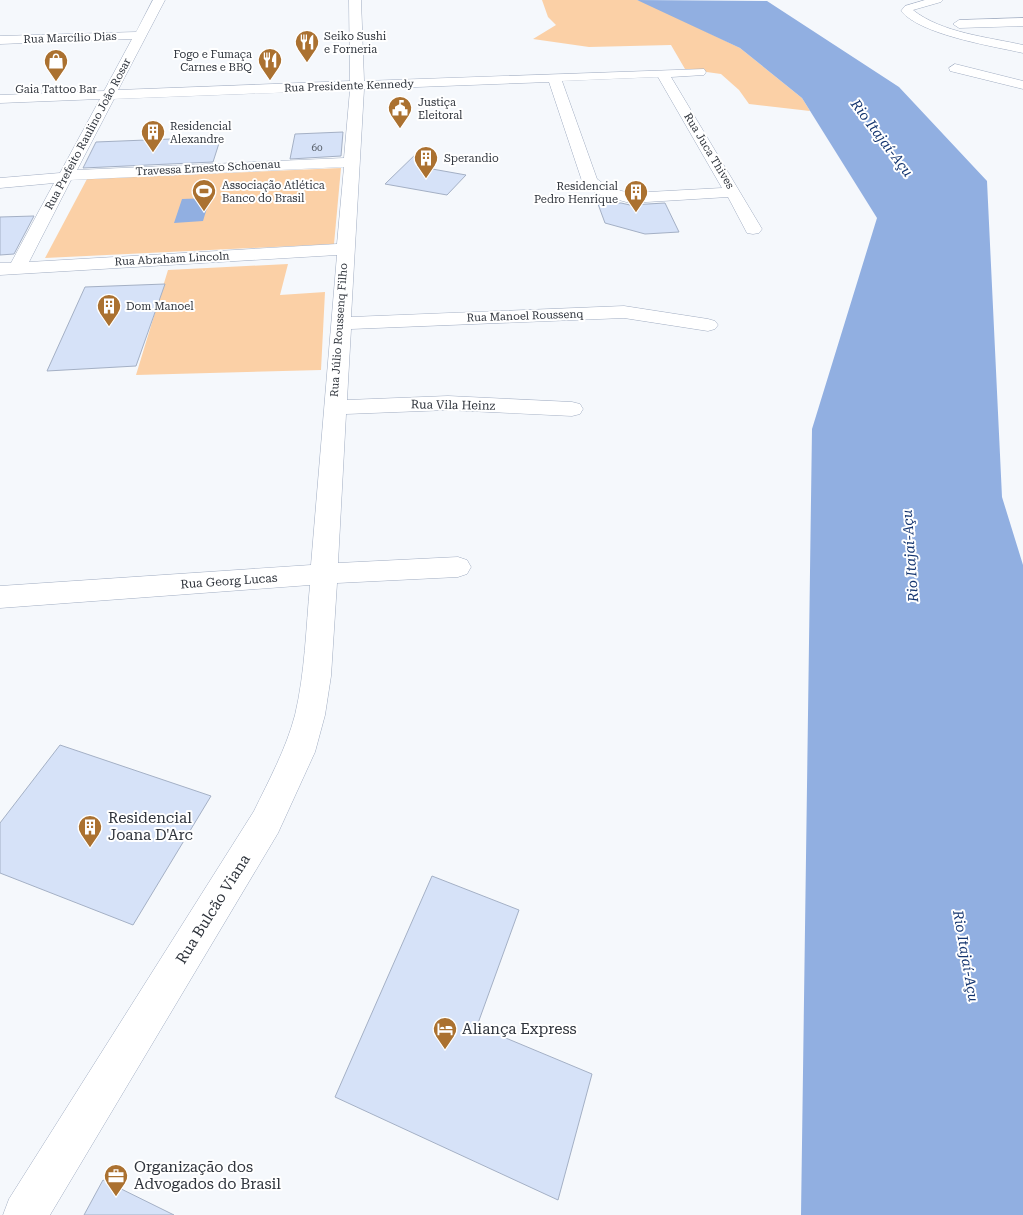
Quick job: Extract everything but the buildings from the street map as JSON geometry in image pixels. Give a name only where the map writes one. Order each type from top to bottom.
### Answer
[{"type":"street","name":"Rua Prefeito Raulino João Rosar","points":[[8,269],[65,177],[158,0]]},
{"type":"street","name":"Rua Júlio Roussenq Filho","points":[[324,574],[357,78],[355,0]]},
{"type":"street","points":[[938,0],[915,5],[907,11],[915,18],[933,25],[1023,49]]},
{"type":"street","points":[[933,25],[1023,22]]},
{"type":"street","name":"Rua Marcílio Dias","points":[[0,40],[140,35]]},
{"type":"street","points":[[955,68],[1023,85]]},
{"type":"street","name":"Rua Presidente Kennedy","points":[[0,99],[319,88],[357,78],[554,78],[699,72]]},
{"type":"street","name":"Rua Juca Thives","points":[[663,74],[734,192],[753,229]]},
{"type":"street","points":[[554,78],[590,181],[603,191],[630,198],[734,192]]},
{"type":"street","name":"Travessa Ernesto Schoenau","points":[[0,183],[83,174],[351,162]]},
{"type":"street","name":"Rua Abraham Lincoln","points":[[8,269],[345,249]]},
{"type":"street","name":"Rua Manoel Roussenq","points":[[341,323],[624,312],[708,324]]},
{"type":"street","name":"Rua Vila Heinz","points":[[334,407],[448,403],[572,409]]},
{"type":"street","name":"Rua Georg Lucas","points":[[0,597],[324,574],[458,567]]},
{"type":"street","name":"Rua Bulcão Viana","points":[[25,1215],[266,822],[299,752],[310,715],[316,676],[324,574]]},
{"type":"shaded area","points":[[542,0],[637,0],[649,4],[740,48],[802,98],[810,111],[749,104],[739,90],[721,74],[685,69],[671,45],[589,47],[533,39],[556,25],[548,17]]},
{"type":"shaded area","name":"Associação Atlética Banco do Brasil","points":[[341,168],[334,244],[45,258],[87,179]]},
{"type":"shaded area","points":[[288,264],[280,295],[325,292],[321,370],[136,375],[168,270]]},
{"type":"water","name":"Rio Itajaí-Açu","points":[[637,0],[767,1],[899,87],[987,181],[1002,497],[1023,565],[1023,1215],[801,1215],[812,429],[877,218],[802,98],[740,48]]},
{"type":"water","points":[[210,198],[203,221],[174,223],[182,199]]},
{"type":"place","name":"Seiko Sushi e Forneria","points":[[307,63]]},
{"type":"place","name":"Fogo e Fumaça Carnes e BBQ","points":[[270,81]]},
{"type":"place","name":"Gaia Tattoo Bar","points":[[56,82]]},
{"type":"place","name":"Justiça Eleitoral","points":[[400,129]]},
{"type":"place","name":"Residencial Alexandre","points":[[153,153]]},
{"type":"place","name":"Sperandio","points":[[426,179]]},
{"type":"place","name":"Associação Atlética Banco do Brasil","points":[[204,212]]},
{"type":"place","name":"Residencial Pedro Henrique","points":[[636,213]]},
{"type":"place","name":"Dom Manoel","points":[[109,327]]},
{"type":"place","name":"Residencial Joana D'Arc","points":[[90,848]]},
{"type":"place","name":"Aliança Express","points":[[445,1050]]},
{"type":"place","name":"Organização dos Advogados do Brasil","points":[[116,1197]]}]
